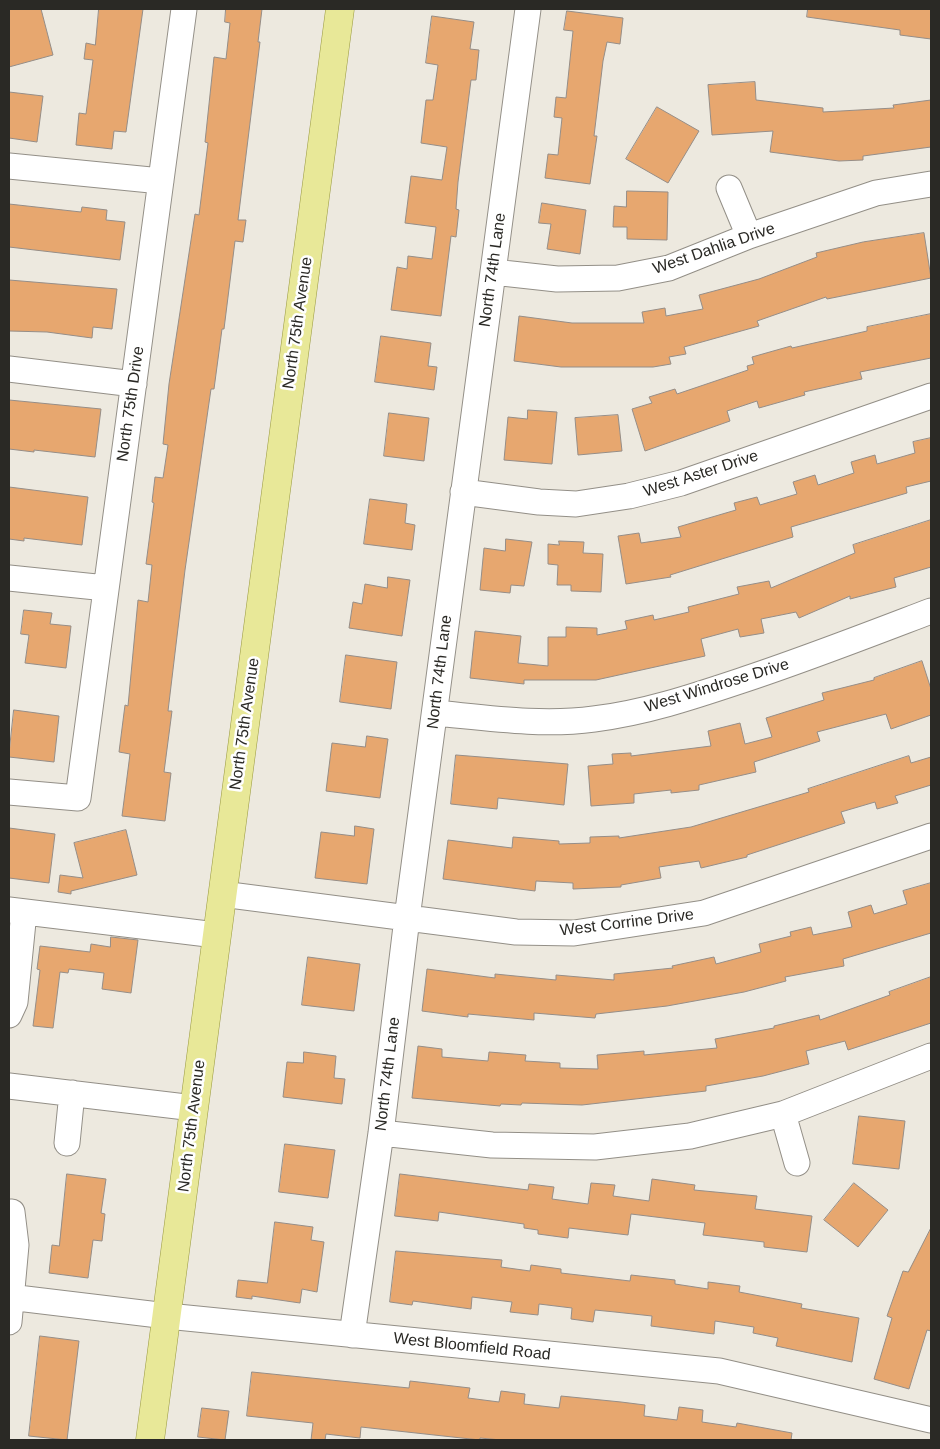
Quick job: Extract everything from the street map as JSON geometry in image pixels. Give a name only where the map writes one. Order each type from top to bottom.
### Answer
[{"type":"main road","name":"North 75th Avenue","points":[[150,1440],[340,9]]},
{"type":"street","name":"North 75th Drive","points":[[9,792],[78,798],[184,9]]},
{"type":"street","name":"North 74th Lane","points":[[352,1335],[381,1132],[407,918],[528,9]]},
{"type":"street","points":[[9,166],[161,181]]},
{"type":"street","name":"West Dahlia Drive","points":[[493,272],[557,279],[618,278],[669,268],[748,236],[876,193],[931,184]]},
{"type":"street","points":[[729,188],[748,236]]},
{"type":"street","points":[[9,369],[134,384]]},
{"type":"street","name":"West Aster Drive","points":[[463,492],[576,504],[629,496],[681,483],[931,396]]},
{"type":"street","points":[[9,578],[106,588]]},
{"type":"street","name":"West Windrose Drive","points":[[435,713],[538,722],[593,719],[632,712],[675,703],[791,664],[931,611]]},
{"type":"street","name":"West Corrine Drive","points":[[222,894],[516,932],[574,933],[704,913],[931,836]]},
{"type":"street","points":[[9,1015],[15,1002],[16,911],[216,935]]},
{"type":"street","points":[[381,1132],[492,1145],[595,1146],[690,1136],[783,1114],[931,1056]]},
{"type":"street","points":[[9,1086],[194,1108]]},
{"type":"street","points":[[67,1142],[72,1093]]},
{"type":"street","points":[[783,1114],[797,1162]]},
{"type":"street","points":[[9,1322],[16,1246],[12,1212]]},
{"type":"street","name":"West Bloomfield Road","points":[[10,1297],[167,1316],[719,1371],[931,1420]]},
{"type":"building","points":[[9,9],[41,9],[53,55],[9,67]]},
{"type":"building","points":[[99,9],[143,9],[126,132],[114,131],[112,149],[76,145],[79,113],[86,114],[93,60],[84,59],[86,43],[95,45]]},
{"type":"building","points":[[226,9],[262,9],[258,42],[260,42],[238,220],[246,220],[243,242],[235,241],[224,329],[222,329],[214,389],[211,389],[185,570],[168,711],[172,711],[164,772],[171,773],[165,821],[122,816],[130,754],[119,752],[125,705],[128,706],[138,600],[148,602],[152,565],[146,564],[154,503],[152,502],[155,477],[163,478],[168,445],[163,444],[169,384],[195,214],[199,215],[208,143],[205,142],[214,57],[226,59],[230,23],[225,22]]},
{"type":"building","points":[[808,9],[931,9],[931,39],[900,35],[900,30],[807,17]]},
{"type":"building","points":[[567,11],[623,18],[620,44],[607,42],[603,61],[594,136],[597,136],[590,184],[545,178],[548,154],[558,155],[562,118],[554,117],[556,97],[566,98],[573,31],[564,30]]},
{"type":"building","points":[[432,16],[474,22],[470,49],[479,50],[476,80],[471,80],[458,182],[456,209],[459,210],[456,237],[451,236],[441,316],[391,310],[397,267],[407,269],[408,256],[432,259],[436,227],[405,223],[411,176],[442,180],[447,147],[421,143],[426,100],[433,100],[438,65],[426,63]]},
{"type":"building","points":[[755,82],[756,100],[823,108],[823,112],[894,108],[893,105],[931,100],[931,147],[863,156],[863,160],[839,161],[770,152],[773,131],[712,135],[708,85]]},
{"type":"building","points":[[9,92],[43,96],[37,142],[9,138]]},
{"type":"building","points":[[657,107],[699,131],[668,183],[626,159]]},
{"type":"building","points":[[627,191],[668,192],[667,240],[627,239],[627,227],[613,227],[614,206],[626,207]]},
{"type":"building","points":[[542,203],[586,210],[580,254],[547,249],[551,224],[539,223]]},
{"type":"building","points":[[9,204],[81,212],[82,207],[107,210],[106,220],[125,222],[120,260],[9,247]]},
{"type":"building","points":[[924,233],[931,278],[827,299],[826,297],[757,321],[759,326],[684,347],[686,354],[669,357],[671,364],[653,367],[561,367],[514,361],[519,316],[572,323],[644,323],[642,312],[665,308],[666,316],[703,309],[699,295],[759,279],[817,257],[816,253],[863,242]]},
{"type":"building","points":[[9,280],[117,289],[112,329],[93,327],[92,338],[47,332],[9,331]]},
{"type":"building","points":[[931,314],[931,358],[860,372],[862,379],[804,392],[805,395],[759,408],[757,401],[727,411],[730,421],[645,451],[632,409],[652,403],[649,397],[675,389],[677,394],[748,370],[747,366],[754,364],[752,357],[791,346],[792,348],[867,331],[867,327]]},
{"type":"building","points":[[381,336],[431,343],[428,366],[437,367],[434,390],[375,382]]},
{"type":"building","points":[[9,400],[101,409],[95,457],[9,449]]},
{"type":"building","points":[[528,410],[557,412],[552,464],[504,460],[508,417],[527,419]]},
{"type":"building","points":[[389,413],[429,418],[424,461],[384,456]]},
{"type":"building","points":[[618,415],[622,451],[578,455],[575,418]]},
{"type":"building","points":[[931,438],[931,481],[906,487],[907,493],[791,527],[793,537],[670,575],[671,577],[626,584],[618,536],[639,533],[641,543],[681,537],[678,527],[736,510],[734,503],[757,497],[760,505],[797,494],[793,482],[815,475],[818,485],[854,473],[851,462],[875,455],[877,464],[915,453],[913,442]]},
{"type":"building","points":[[9,487],[88,497],[82,545],[24,538],[24,541],[9,539]]},
{"type":"building","points":[[370,499],[407,504],[405,523],[415,525],[412,550],[364,544]]},
{"type":"building","points":[[931,520],[931,567],[894,578],[896,587],[850,599],[850,596],[799,618],[796,612],[761,619],[764,633],[740,637],[738,629],[701,639],[705,656],[596,680],[524,680],[524,684],[470,678],[475,631],[521,636],[518,663],[548,666],[548,637],[566,637],[566,627],[597,628],[597,635],[627,629],[625,621],[653,615],[654,620],[689,612],[688,607],[739,594],[737,587],[769,581],[771,588],[855,553],[853,545]]},
{"type":"building","points":[[506,539],[532,542],[524,586],[511,585],[510,593],[480,590],[484,548],[505,551]]},
{"type":"building","points":[[559,541],[584,542],[583,553],[603,554],[601,592],[571,591],[571,585],[557,585],[558,565],[548,564],[548,544],[559,545]]},
{"type":"building","points":[[388,577],[410,580],[402,636],[349,628],[353,602],[362,604],[365,584],[387,588]]},
{"type":"building","points":[[24,610],[52,613],[50,624],[71,626],[66,668],[25,663],[29,635],[21,634]]},
{"type":"building","points":[[346,655],[397,662],[391,709],[340,702]]},
{"type":"building","points":[[922,661],[931,689],[931,715],[891,729],[886,714],[817,732],[820,741],[754,762],[756,772],[699,785],[699,790],[671,793],[671,790],[634,794],[634,803],[591,806],[588,766],[613,764],[612,754],[631,753],[631,756],[711,746],[708,731],[740,723],[745,744],[772,737],[766,718],[824,700],[822,693],[874,680],[874,678]]},
{"type":"building","points":[[14,710],[59,716],[54,762],[9,757]]},
{"type":"building","points":[[367,736],[388,739],[380,798],[326,791],[332,743],[365,747]]},
{"type":"building","points":[[456,755],[568,764],[564,805],[498,798],[497,809],[451,804]]},
{"type":"building","points":[[909,756],[911,763],[931,757],[931,785],[895,796],[898,803],[877,809],[875,802],[841,812],[845,823],[747,855],[747,857],[701,868],[699,861],[659,867],[661,878],[621,885],[621,887],[573,889],[573,883],[536,881],[535,891],[443,879],[448,840],[512,848],[513,837],[559,841],[559,844],[590,843],[590,837],[619,836],[619,838],[691,827],[809,792],[808,789]]},
{"type":"building","points":[[355,826],[374,829],[367,884],[315,878],[321,832],[354,836]]},
{"type":"building","points":[[9,828],[55,834],[49,883],[9,878]]},
{"type":"building","points":[[126,830],[137,875],[71,891],[71,894],[58,892],[60,875],[83,878],[74,843]]},
{"type":"building","points":[[931,883],[931,933],[843,959],[844,966],[785,977],[786,981],[744,992],[667,1006],[596,1014],[595,1018],[534,1013],[534,1020],[468,1014],[468,1017],[422,1011],[427,969],[495,978],[495,974],[556,980],[556,975],[614,980],[614,974],[673,968],[672,966],[714,957],[716,964],[761,952],[759,944],[791,936],[790,932],[811,927],[813,935],[852,927],[848,912],[871,905],[874,914],[907,904],[903,891]]},
{"type":"building","points":[[111,937],[138,940],[131,993],[102,989],[104,973],[69,969],[68,973],[60,972],[53,1028],[33,1026],[40,970],[37,969],[40,946],[90,952],[91,944],[110,947]]},
{"type":"building","points":[[308,957],[360,964],[354,1011],[302,1005]]},
{"type":"building","points":[[931,977],[931,1023],[848,1050],[845,1041],[806,1051],[809,1064],[763,1076],[706,1086],[706,1091],[582,1105],[522,1103],[521,1105],[501,1104],[500,1106],[412,1098],[418,1046],[442,1049],[442,1057],[488,1061],[489,1052],[526,1055],[525,1061],[560,1063],[560,1068],[598,1069],[597,1055],[644,1051],[644,1055],[717,1048],[715,1039],[774,1028],[774,1026],[819,1015],[820,1020],[890,995],[889,992]]},
{"type":"building","points":[[304,1052],[336,1056],[334,1078],[345,1079],[342,1104],[283,1097],[287,1062],[303,1063]]},
{"type":"building","points":[[859,1116],[905,1121],[899,1169],[853,1164]]},
{"type":"building","points":[[285,1144],[335,1150],[328,1198],[279,1192]]},
{"type":"building","points":[[67,1174],[106,1179],[101,1213],[105,1214],[102,1241],[93,1240],[88,1278],[49,1273],[52,1245],[59,1246]]},
{"type":"building","points":[[400,1174],[528,1190],[529,1184],[554,1187],[552,1199],[588,1204],[591,1183],[615,1185],[613,1196],[649,1201],[652,1179],[695,1185],[694,1190],[757,1196],[755,1209],[812,1216],[807,1252],[764,1247],[764,1242],[703,1235],[705,1223],[631,1214],[628,1235],[569,1228],[568,1238],[538,1234],[538,1230],[524,1228],[524,1224],[439,1212],[438,1221],[395,1216]]},
{"type":"building","points":[[854,1183],[888,1210],[858,1247],[824,1220]]},
{"type":"building","points":[[275,1222],[313,1227],[311,1240],[324,1242],[317,1292],[302,1289],[300,1303],[252,1296],[252,1299],[236,1297],[238,1280],[267,1283]]},
{"type":"building","points":[[931,1228],[931,1331],[927,1330],[909,1389],[874,1379],[892,1318],[887,1316],[903,1271],[908,1272]]},
{"type":"building","points":[[396,1251],[502,1260],[501,1267],[530,1271],[531,1265],[561,1269],[561,1273],[630,1281],[631,1275],[675,1280],[675,1284],[708,1289],[708,1282],[740,1286],[739,1292],[802,1304],[801,1308],[859,1318],[852,1362],[776,1346],[778,1338],[753,1333],[754,1327],[715,1321],[714,1334],[651,1326],[652,1316],[615,1312],[595,1310],[593,1322],[571,1319],[572,1308],[539,1304],[538,1315],[510,1312],[512,1302],[472,1297],[471,1309],[413,1301],[412,1305],[390,1302]]},
{"type":"building","points":[[40,1336],[79,1341],[67,1440],[29,1436]]},
{"type":"building","points":[[252,1372],[409,1388],[410,1381],[470,1388],[468,1398],[499,1402],[501,1391],[525,1394],[524,1404],[559,1408],[561,1396],[621,1402],[645,1405],[644,1416],[677,1420],[679,1407],[703,1410],[702,1422],[736,1427],[737,1423],[792,1433],[791,1440],[501,1440],[480,1438],[480,1440],[361,1427],[360,1438],[326,1434],[325,1440],[311,1440],[313,1423],[247,1416]]},
{"type":"building","points":[[202,1408],[229,1411],[225,1440],[198,1437]]}]
